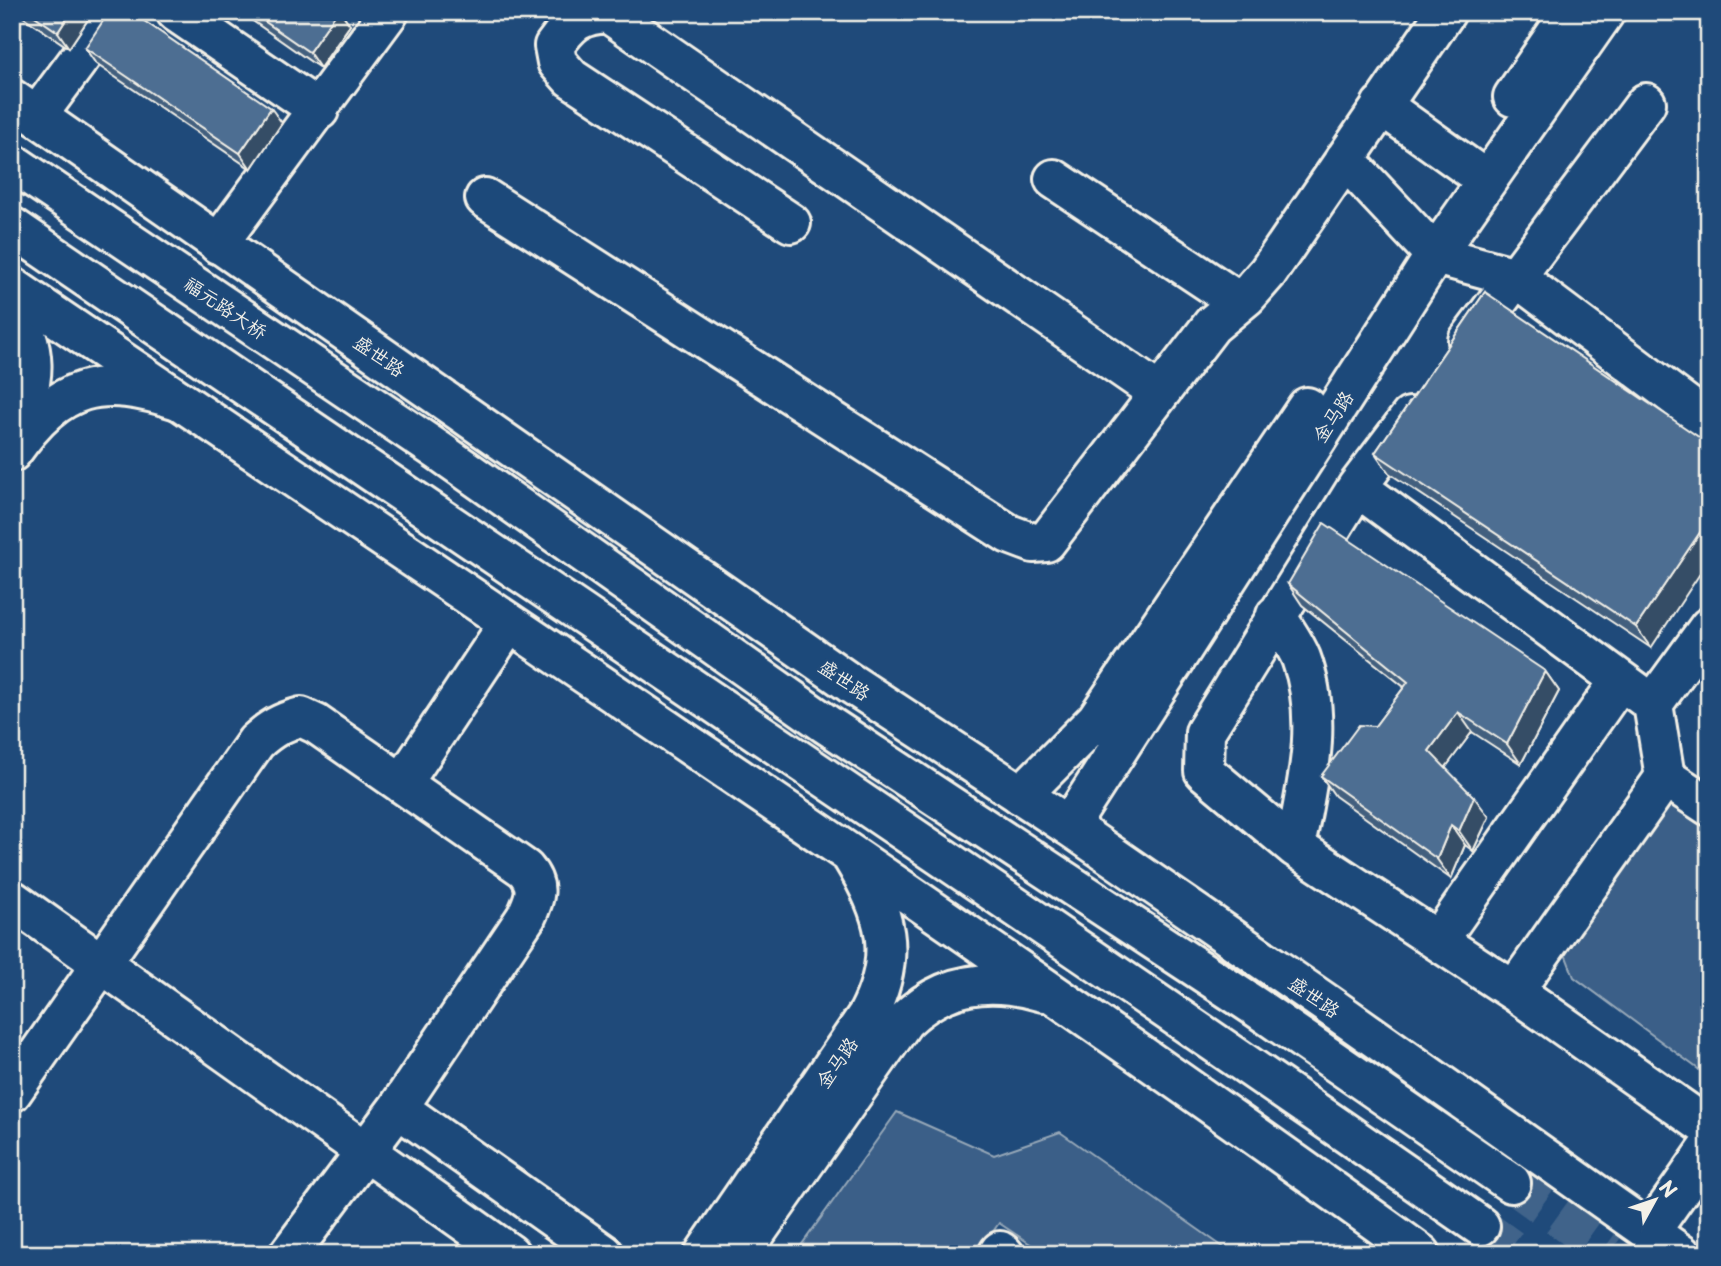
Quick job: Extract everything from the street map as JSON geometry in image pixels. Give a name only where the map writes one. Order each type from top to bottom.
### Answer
[{"type":"street","points":[[24,107],[114,12]]},
{"type":"street","points":[[176,12],[318,110]]},
{"type":"street","points":[[485,198],[1009,534],[1033,543],[1046,542],[1212,325],[1268,272],[1446,12]]},
{"type":"street","name":"金马路","points":[[1069,826],[1476,173],[1571,12]]},
{"type":"street","name":"金马路","points":[[1476,173],[1605,12]]},
{"type":"street","points":[[791,223],[571,78],[557,62],[554,46],[566,29],[585,15],[608,13],[1159,393]]},
{"type":"street","points":[[218,244],[318,110],[382,15]]},
{"type":"street","points":[[1646,103],[1357,487],[1205,732],[1204,771],[1295,847],[1514,991],[1709,1128]]},
{"type":"street","points":[[1381,105],[1476,173]]},
{"type":"street","name":"盛世路","points":[[24,107],[849,683],[1069,826],[1681,1254]]},
{"type":"street","points":[[1345,159],[1428,247],[1516,277],[1709,422]]},
{"type":"street","name":"福元路大桥","points":[[12,163],[439,451]]},
{"type":"street","points":[[1054,179],[1239,302]]},
{"type":"street","points":[[12,227],[408,498],[1178,1015],[1480,1226]]},
{"type":"street","name":"金马路","points":[[1021,795],[1096,720],[1428,247]]},
{"type":"street","points":[[12,287],[849,852],[1060,997],[1421,1254]]},
{"type":"street","points":[[12,304],[29,342],[33,363],[30,393],[12,424]]},
{"type":"street","points":[[12,452],[33,422],[66,396],[110,387],[136,388],[180,401]]},
{"type":"street","points":[[439,451],[849,683]]},
{"type":"street","points":[[439,451],[826,724],[1256,1007],[1511,1183]]},
{"type":"street","points":[[1357,487],[1619,682],[1653,704]]},
{"type":"street","points":[[408,498],[786,809]]},
{"type":"street","points":[[1276,615],[1300,658],[1313,712],[1311,764],[1295,847]]},
{"type":"street","points":[[402,784],[509,623]]},
{"type":"street","points":[[1514,991],[1665,777],[1653,704],[1709,627]]},
{"type":"street","points":[[1438,942],[1619,682]]},
{"type":"street","points":[[12,1092],[256,743],[271,728],[301,717],[316,723],[525,869],[534,879],[536,897],[526,917],[398,1108],[289,1254]]},
{"type":"street","points":[[1665,777],[1709,806]]},
{"type":"street","name":"金马路","points":[[704,1254],[869,1014],[882,987],[887,940],[873,897],[849,852]]},
{"type":"street","points":[[12,900],[510,1254]]},
{"type":"street","name":"金马路","points":[[741,1254],[904,1021],[918,1008],[936,995],[979,983],[1006,983],[1060,997]]},
{"type":"street","points":[[398,1108],[604,1254]]},
{"type":"street","points":[[1650,1232],[1709,1148]]},
{"type":"street","points":[[998,1254],[1000,1251],[1004,1254]]},
{"type":"shaded area","points":[[1671,804],[1709,829],[1709,1077],[1574,977],[1562,946]]},
{"type":"shaded area","points":[[897,1112],[994,1155],[1060,1132],[1233,1254],[1045,1254],[999,1223],[977,1254],[795,1254]]},
{"type":"building","points":[[29,12],[71,12],[58,32]]},
{"type":"building","points":[[109,12],[131,12],[271,108],[240,153],[85,48]]},
{"type":"building","points":[[251,12],[337,12],[309,52]]},
{"type":"building","points":[[1485,292],[1709,444],[1709,519],[1636,627],[1375,453]]},
{"type":"building","points":[[1324,523],[1545,671],[1507,744],[1458,712],[1429,751],[1474,797],[1459,831],[1451,825],[1437,859],[1321,776],[1359,725],[1375,726],[1408,682],[1288,584]]},
{"type":"tunnel","points":[[1511,1183],[1609,1254]]},
{"type":"tunnel","points":[[1480,1226],[1519,1254]]}]
